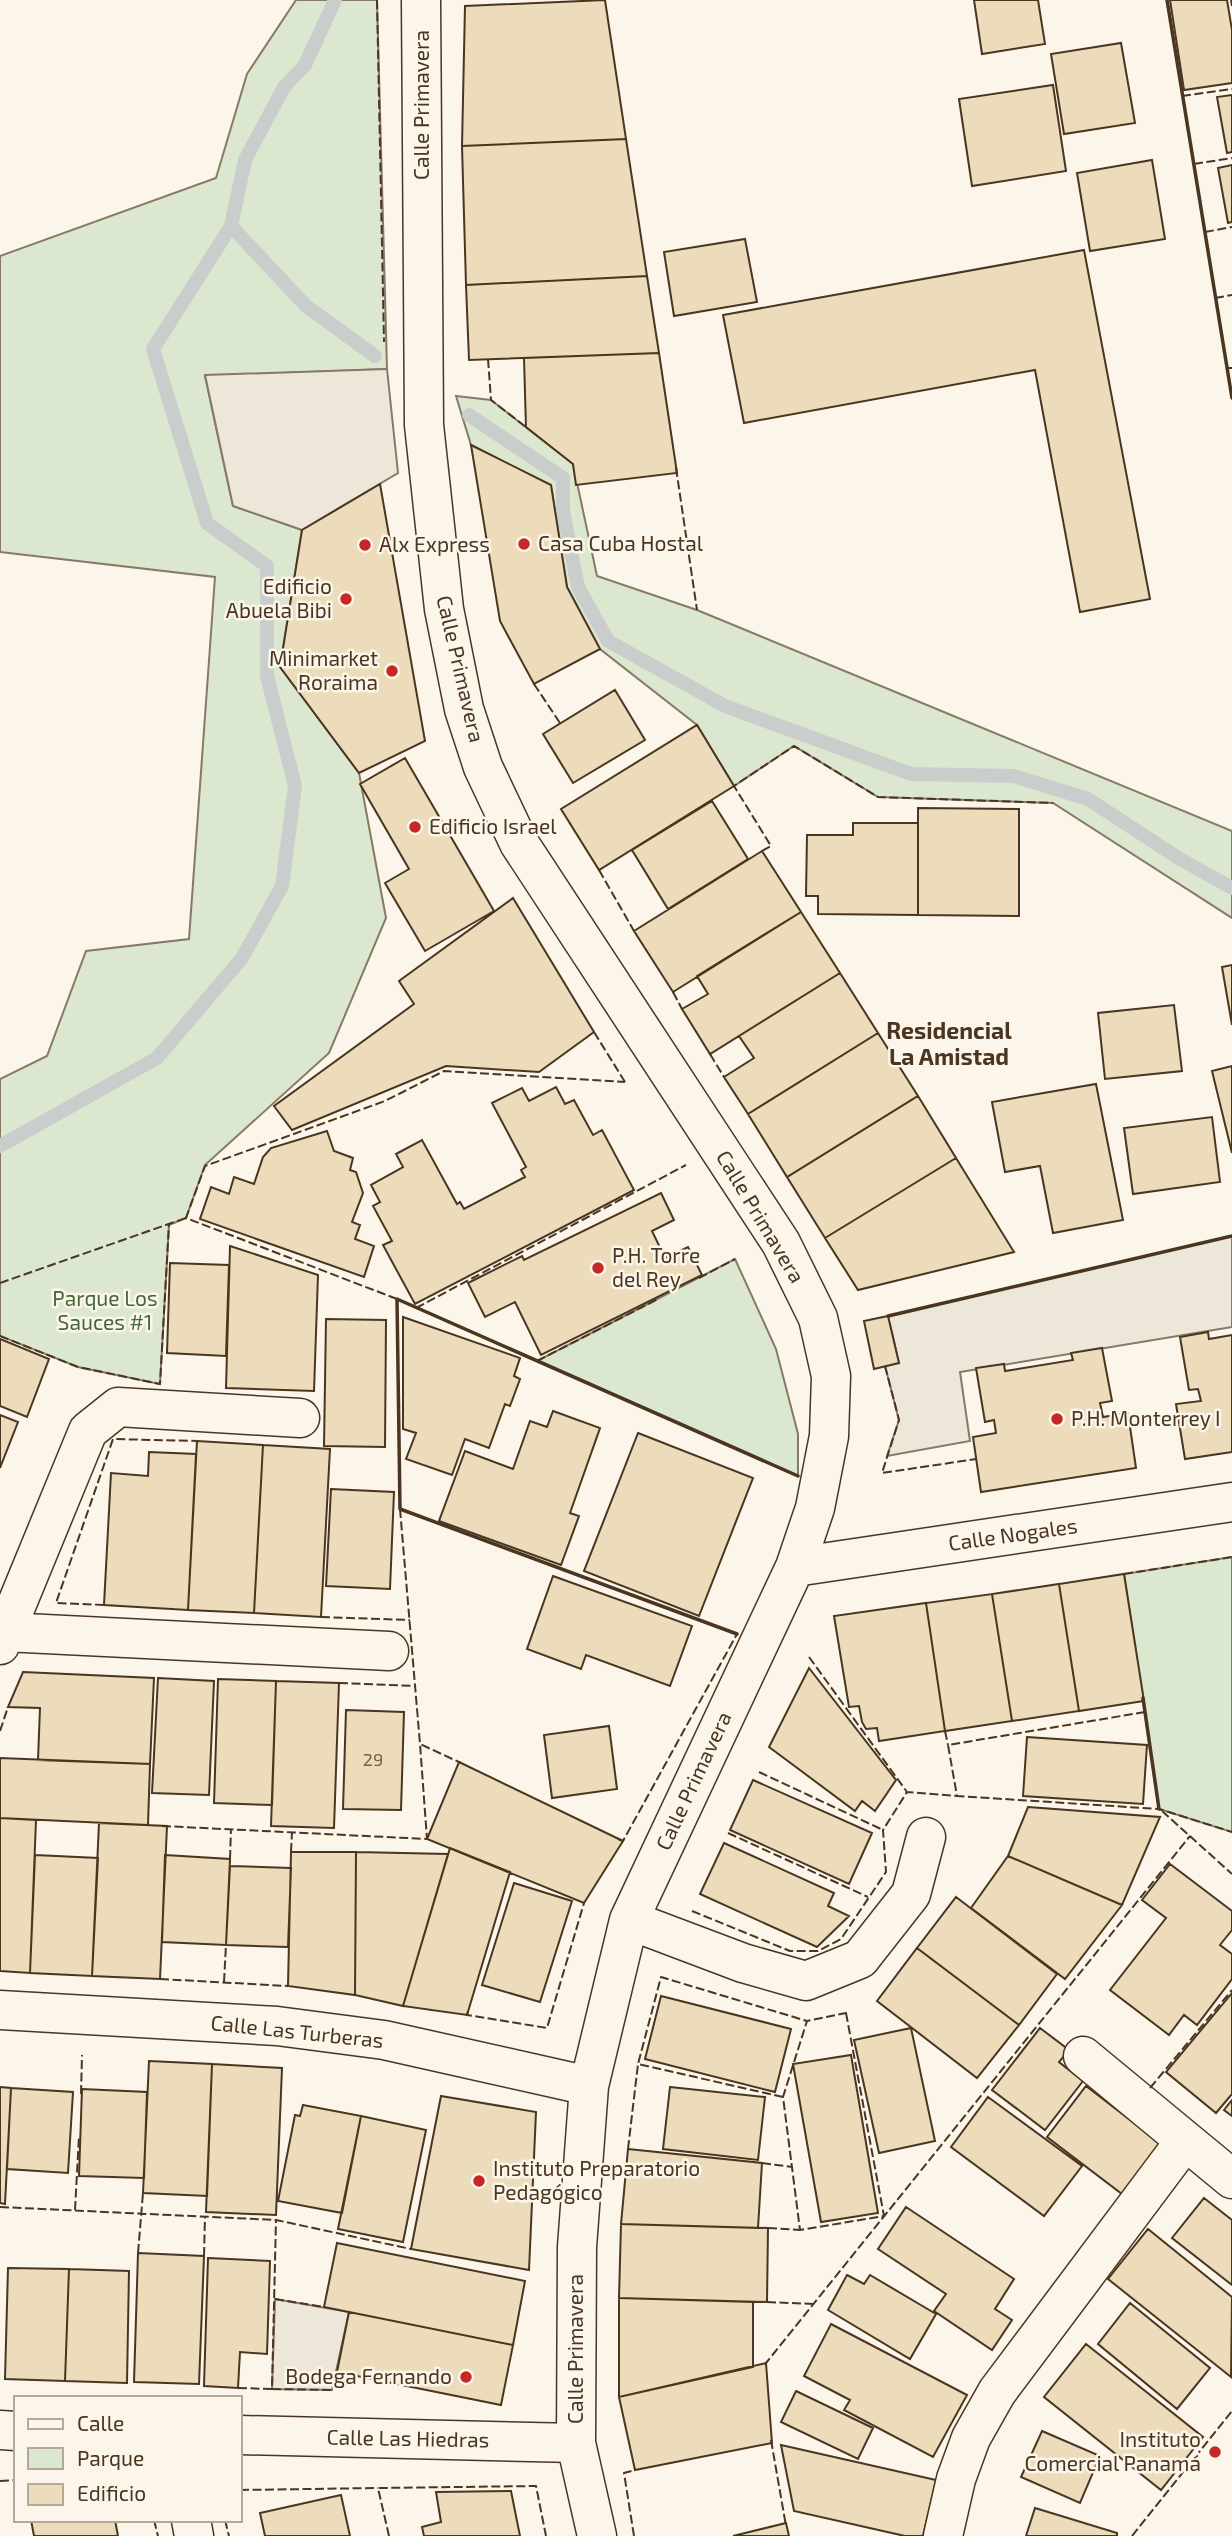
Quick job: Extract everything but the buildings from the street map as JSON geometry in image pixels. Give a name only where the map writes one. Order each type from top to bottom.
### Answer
[{"type":"street","name":"Calle Primavera","points":[[421,0],[424,425],[444,609],[464,709],[483,766],[519,843],[781,1242],[818,1318],[831,1376],[829,1436],[815,1508],[795,1567],[629,1920],[589,2086],[577,2247],[576,2444],[597,2536]]},
{"type":"street","points":[[300,1418],[118,1407],[88,1431],[3,1639],[389,1651]]},
{"type":"street","name":"Calle Nogales","points":[[795,1567],[1232,1502]]},
{"type":"street","points":[[629,1920],[743,1963],[806,1981],[860,1959],[911,1894],[926,1837]]},
{"type":"street","name":"Calle Las Turberas","points":[[0,2010],[277,2026],[384,2040],[589,2086]]},
{"type":"street","points":[[1083,2056],[1232,2179]]},
{"type":"street","points":[[943,2536],[956,2479],[971,2438],[997,2392],[1185,2141]]},
{"type":"street","name":"Calle Las Hiedras","points":[[242,2435],[576,2444]]},
{"type":"green space","name":"Parque Los Sauces #1","points":[[296,0],[377,0],[387,369],[205,376],[233,506],[302,530],[280,667],[359,773],[386,918],[329,1053],[205,1165],[186,1218],[169,1225],[160,1384],[78,1367],[0,1336],[0,1079],[47,1056],[86,951],[189,939],[215,577],[0,552],[0,256],[216,178],[247,74]]},
{"type":"green space","points":[[456,396],[491,400],[573,464],[597,576],[697,610],[1232,831],[1232,918],[1053,803],[878,797],[794,746],[734,786],[697,725],[600,649],[567,587],[551,486],[471,445]]},
{"type":"green space","points":[[735,1259],[776,1349],[798,1434],[798,1476],[537,1361]]},
{"type":"green space","points":[[1232,1557],[1232,1832],[1159,1809],[1124,1574]]},
{"type":"shaded area","points":[[387,369],[398,473],[302,530],[233,506],[205,375]]},
{"type":"shaded area","points":[[1232,1236],[1232,1327],[960,1372],[970,1441],[887,1456],[899,1420],[885,1366],[899,1363],[888,1316]]},
{"type":"shaded area","points":[[275,2299],[349,2312],[332,2390],[272,2389]]},
{"type":"waterway","points":[[0,1146],[157,1058],[242,958],[282,886],[295,786],[267,676],[267,566],[207,523],[153,349],[231,226],[245,160],[284,87],[305,65],[335,0]]},
{"type":"waterway","points":[[231,226],[306,306],[375,356]]},
{"type":"waterway","points":[[469,415],[563,478],[563,511],[578,587],[608,641],[725,706],[911,774],[1014,776],[1088,799],[1180,859],[1232,888]]},
{"type":"fence","points":[[377,0],[384,342]]},
{"type":"fence","points":[[1231,0],[1232,6]]},
{"type":"fence","points":[[1182,96],[1232,89]]},
{"type":"fence","points":[[1194,164],[1232,158]]},
{"type":"fence","points":[[1205,232],[1232,227]]},
{"type":"fence","points":[[1215,298],[1232,295]]},
{"type":"fence","points":[[488,359],[491,400],[526,427]]},
{"type":"fence","points":[[1227,368],[1232,368]]},
{"type":"fence","points":[[676,468],[697,610]]},
{"type":"fence","points":[[534,684],[560,723]]},
{"type":"fence","points":[[762,851],[771,846],[734,786],[794,746],[878,797],[1053,803]]},
{"type":"fence","points":[[599,870],[634,931]]},
{"type":"fence","points":[[673,992],[682,1009]]},
{"type":"fence","points":[[594,1032],[625,1082]]},
{"type":"fence","points":[[710,1054],[724,1077]]},
{"type":"fence","points":[[397,1299],[186,1218],[205,1166],[385,1101],[444,1071],[625,1082]]},
{"type":"fence","points":[[416,1308],[686,1165]]},
{"type":"fence","points":[[0,1283],[186,1218]]},
{"type":"fence","points":[[0,1336],[78,1367],[160,1384],[169,1224]]},
{"type":"fence","points":[[699,1278],[735,1259]]},
{"type":"fence","points":[[537,1361],[658,1299]]},
{"type":"fence","points":[[885,1366],[899,1420],[882,1473],[976,1459]]},
{"type":"fence","points":[[104,1605],[56,1603],[113,1439],[197,1441]]},
{"type":"fence","points":[[400,1509],[420,1744],[461,1763]]},
{"type":"fence","points":[[1124,1574],[1232,1557]]},
{"type":"fence","points":[[321,1617],[410,1620]]},
{"type":"fence","points":[[618,1839],[623,1841],[737,1634]]},
{"type":"fence","points":[[809,1657],[907,1792]]},
{"type":"fence","points":[[339,1683],[415,1686]]},
{"type":"fence","points":[[0,1731],[8,1707]]},
{"type":"fence","points":[[1145,1712],[948,1745],[957,1796],[1159,1809],[1232,1832]]},
{"type":"fence","points":[[945,1731],[948,1745]]},
{"type":"fence","points":[[162,1826],[427,1839],[420,1744]]},
{"type":"fence","points":[[759,1772],[883,1830]]},
{"type":"fence","points":[[692,1911],[790,1951],[818,1951],[841,1939],[886,1872],[883,1830],[907,1792],[957,1796]]},
{"type":"fence","points":[[1162,1811],[1232,1874]]},
{"type":"fence","points":[[230,1859],[231,1829]]},
{"type":"fence","points":[[291,1852],[292,1832]]},
{"type":"fence","points":[[728,1833],[868,1897]]},
{"type":"fence","points":[[766,2366],[1190,1836]]},
{"type":"fence","points":[[468,2011],[467,2015],[547,2028],[584,1903]]},
{"type":"fence","points":[[224,1982],[226,1945]]},
{"type":"fence","points":[[783,2097],[638,2064],[661,1977],[807,2021]]},
{"type":"fence","points":[[160,1979],[288,1986]]},
{"type":"fence","points":[[1150,2088],[1232,1990]]},
{"type":"fence","points":[[846,2013],[884,2216],[800,2230],[783,2097],[807,2021],[846,2013]]},
{"type":"fence","points":[[81,2094],[82,2055]]},
{"type":"fence","points":[[628,2149],[638,2064]]},
{"type":"fence","points":[[75,2210],[79,2136]]},
{"type":"fence","points":[[762,2163],[792,2167]]},
{"type":"fence","points":[[138,2253],[143,2193]]},
{"type":"fence","points":[[0,2207],[276,2220],[411,2249]]},
{"type":"fence","points":[[204,2256],[205,2216]]},
{"type":"fence","points":[[238,2388],[272,2389],[276,2220]]},
{"type":"fence","points":[[768,2228],[800,2230]]},
{"type":"fence","points":[[275,2299],[324,2307]]},
{"type":"fence","points":[[767,2302],[814,2304]]},
{"type":"fence","points":[[272,2389],[332,2390],[337,2372]]},
{"type":"fence","points":[[1132,2536],[1232,2411]]},
{"type":"fence","points":[[771,2440],[786,2526]]},
{"type":"fence","points":[[634,2536],[624,2473],[635,2470]]},
{"type":"fence","points":[[0,2481],[14,2480]]},
{"type":"fence","points":[[389,2536],[378,2488],[536,2486],[546,2536]]},
{"type":"fence","points":[[242,2490],[378,2488]]},
{"type":"fence","points":[[154,2522],[158,2536]]},
{"type":"fence","points":[[226,2522],[229,2536]]},
{"type":"wall","points":[[1167,0],[1232,398]]},
{"type":"wall","points":[[888,1316],[1232,1236]]},
{"type":"wall","points":[[737,1634],[400,1509],[397,1299],[798,1476]]},
{"type":"wall","points":[[1143,1698],[1159,1809]]},
{"type":"place","name":"Casa Cuba Hostal","points":[[524,544]]},
{"type":"place","name":"Alx Express","points":[[365,545]]},
{"type":"place","name":"Edificio Abuela Bibi","points":[[346,599]]},
{"type":"place","name":"Minimarket Roraima","points":[[392,671]]},
{"type":"place","name":"Edificio Israel","points":[[415,827]]},
{"type":"place","name":"P.H. Torre del Rey","points":[[598,1268]]},
{"type":"place","name":"P.H. Monterrey I","points":[[1057,1419]]},
{"type":"place","name":"Instituto Preparatorio Pedagógico","points":[[479,2181]]},
{"type":"place","name":"Bodega Fernando","points":[[466,2377]]},
{"type":"place","name":"Instituto Comercial Panamá","points":[[1215,2452]]},
{"type":"district","name":"Residencial La Amistad","points":[[949,1044]]}]
